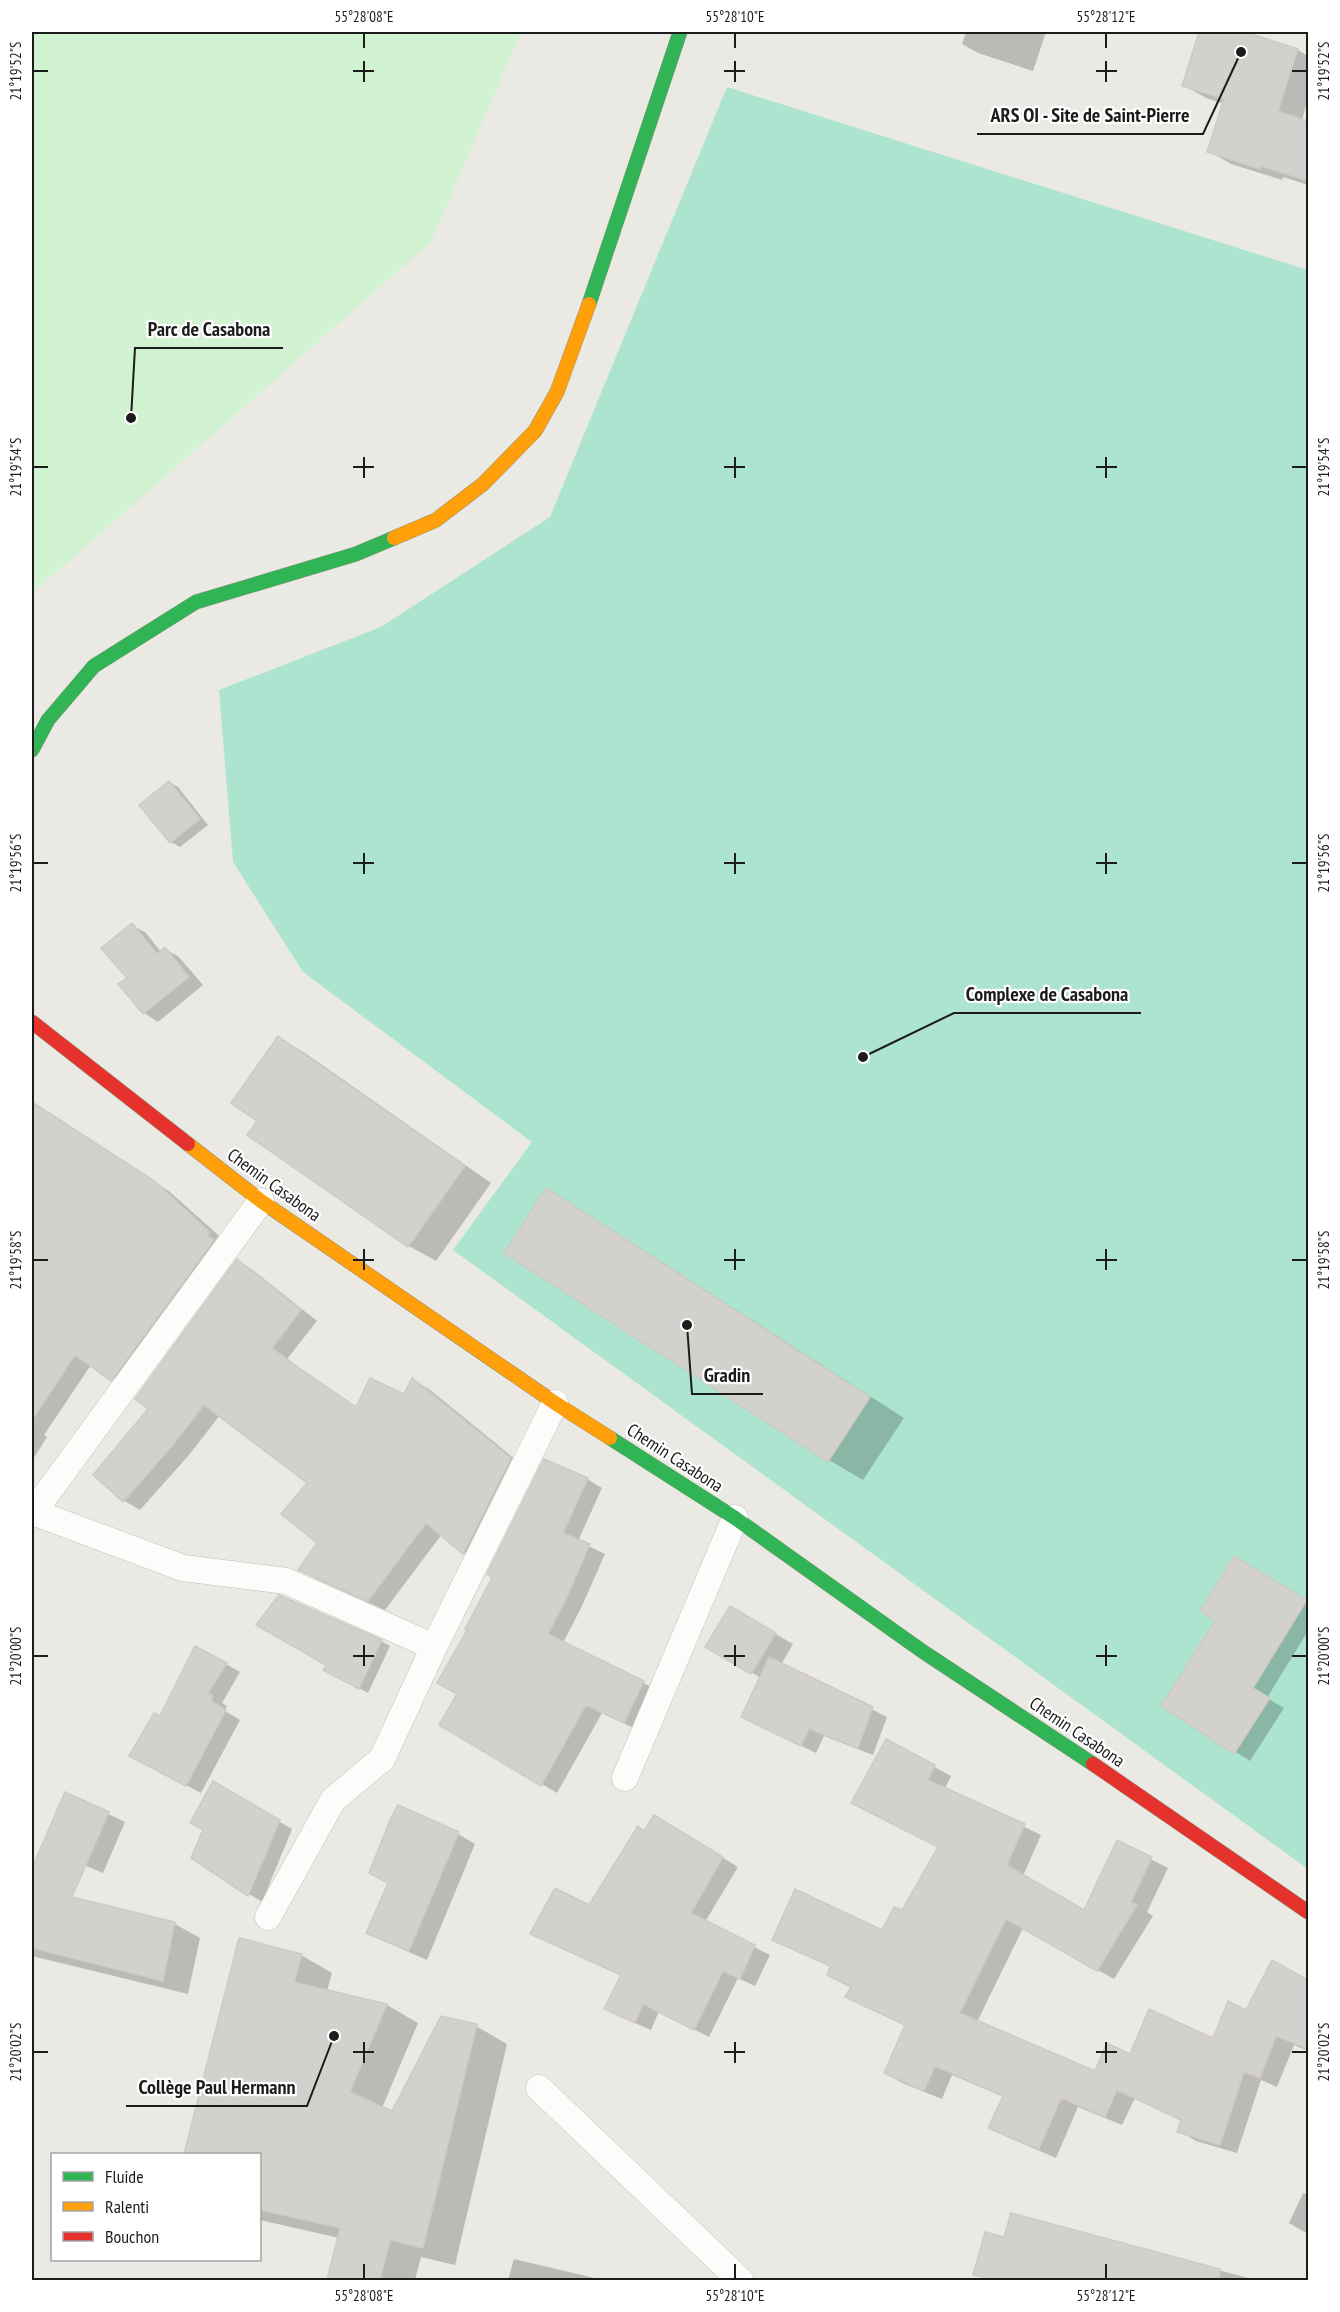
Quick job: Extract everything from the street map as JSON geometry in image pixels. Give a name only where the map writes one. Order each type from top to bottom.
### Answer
[{"type":"street","points":[[32,750],[48,720],[94,666],[196,602],[356,554],[436,519],[483,484],[535,431],[557,392],[577,340],[680,32]]},
{"type":"street","name":"Chemin Casabona","points":[[32,1022],[261,1201],[555,1403],[735,1518],[922,1651],[1073,1750],[1308,1912]]},
{"type":"lane","points":[[261,1201],[32,1513],[183,1568],[286,1581],[434,1647]]},
{"type":"lane","points":[[268,1917],[333,1800],[382,1759],[434,1647],[555,1403]]},
{"type":"lane","points":[[625,1778],[735,1518]]},
{"type":"lane","points":[[539,2088],[740,2280]]},
{"type":"green space","points":[[32,32],[521,32],[431,242],[32,594]]},
{"type":"green space","points":[[727,87],[1308,270],[1308,1869],[453,1250],[532,1142],[303,972],[233,862],[219,690],[381,627],[550,517]]},
{"type":"building","points":[[1199,32],[1245,32],[1298,49],[1278,111],[1308,121],[1308,181],[1207,152],[1224,99],[1182,86]]},
{"type":"building","points":[[169,781],[200,819],[170,843],[139,805]]},
{"type":"building","points":[[132,923],[157,954],[165,947],[189,977],[143,1014],[118,984],[127,978],[101,948]]},
{"type":"building","points":[[278,1036],[465,1166],[408,1247],[247,1135],[257,1121],[231,1103]]},
{"type":"building","points":[[32,1102],[153,1180],[210,1232],[207,1235],[214,1240],[111,1381],[75,1355],[32,1420]]},
{"type":"building","points":[[546,1188],[870,1397],[828,1462],[504,1253]]},
{"type":"building","points":[[237,1259],[301,1310],[272,1348],[295,1365],[356,1407],[370,1378],[404,1394],[412,1378],[511,1458],[463,1554],[426,1523],[368,1601],[298,1570],[317,1543],[281,1514],[307,1483],[204,1405],[123,1502],[93,1475],[148,1409],[135,1399]]},
{"type":"building","points":[[544,1459],[588,1478],[563,1533],[590,1544],[548,1634],[644,1681],[624,1723],[586,1705],[541,1786],[439,1725],[457,1694],[437,1683],[467,1630],[465,1629],[492,1578],[487,1574]]},
{"type":"building","points":[[1234,1556],[1307,1600],[1253,1688],[1270,1698],[1234,1754],[1161,1706],[1215,1621],[1200,1611]]},
{"type":"building","points":[[279,1595],[382,1640],[359,1689],[323,1670],[326,1665],[256,1625]]},
{"type":"building","points":[[730,1606],[776,1633],[751,1674],[705,1647]]},
{"type":"building","points":[[195,1646],[227,1663],[208,1693],[213,1696],[211,1701],[226,1710],[186,1786],[129,1756],[154,1713],[160,1716]]},
{"type":"building","points":[[769,1657],[873,1707],[858,1748],[809,1729],[801,1746],[741,1717]]},
{"type":"building","points":[[886,1739],[935,1765],[928,1780],[1025,1824],[1007,1865],[1084,1910],[1117,1840],[1152,1857],[1131,1902],[1137,1905],[1097,1971],[1006,1919],[960,2013],[1095,2071],[1107,2043],[1130,2054],[1149,2009],[1213,2038],[1228,2001],[1246,2010],[1272,1960],[1308,1980],[1308,2049],[1276,2036],[1260,2078],[1244,2072],[1220,2145],[1177,2132],[1181,2120],[1117,2090],[1105,2117],[1061,2098],[1039,2149],[988,2128],[1003,2096],[935,2066],[924,2091],[884,2073],[905,2025],[845,1997],[851,1987],[827,1975],[830,1966],[772,1940],[795,1889],[882,1930],[894,1907],[902,1910],[938,1847],[851,1803]]},
{"type":"building","points":[[213,1781],[280,1820],[248,1896],[191,1858],[203,1830],[190,1823]]},
{"type":"building","points":[[65,1792],[109,1812],[72,1897],[175,1922],[163,1981],[32,1948],[32,1868]]},
{"type":"building","points":[[398,1805],[459,1832],[409,1951],[366,1933],[388,1883],[369,1873]]},
{"type":"building","points":[[654,1815],[723,1857],[691,1913],[755,1945],[740,1979],[723,1971],[694,2030],[643,2004],[635,2023],[604,2009],[621,1975],[530,1934],[555,1888],[589,1905],[638,1826],[644,1831]]},
{"type":"building","points":[[239,1938],[302,1954],[294,1982],[387,2004],[350,2092],[392,2111],[441,2016],[477,2024],[423,2248],[390,2240],[380,2280],[327,2280],[340,2228],[261,2210],[261,2153],[184,2153]]},
{"type":"building","points":[[1011,2213],[1220,2269],[1219,2280],[995,2280],[973,2275],[985,2232],[1004,2237]]},
{"type":"traffic: fast","points":[[589,304],[680,32]]},
{"type":"traffic: fast","points":[[32,750],[48,720],[94,666],[196,602],[356,554],[394,538]]},
{"type":"traffic: fast","points":[[610,1438],[735,1518],[922,1651],[1093,1764]]},
{"type":"traffic: slow","points":[[394,538],[436,520],[483,484],[535,431],[557,392],[589,304]]},
{"type":"traffic: slow","points":[[188,1144],[261,1201],[555,1403],[610,1438]]},
{"type":"traffic: jam","points":[[32,1022],[188,1144]]},
{"type":"traffic: jam","points":[[1093,1764],[1308,1912]]},
{"type":"place","name":"ARS OI - Site de Saint-Pierre","points":[[1241,52]]},
{"type":"place","name":"Parc de Casabona","points":[[131,418]]},
{"type":"place","name":"Complexe de Casabona","points":[[863,1057]]},
{"type":"place","name":"Gradin","points":[[687,1325]]},
{"type":"place","name":"Collège Paul Hermann","points":[[334,2036]]}]
